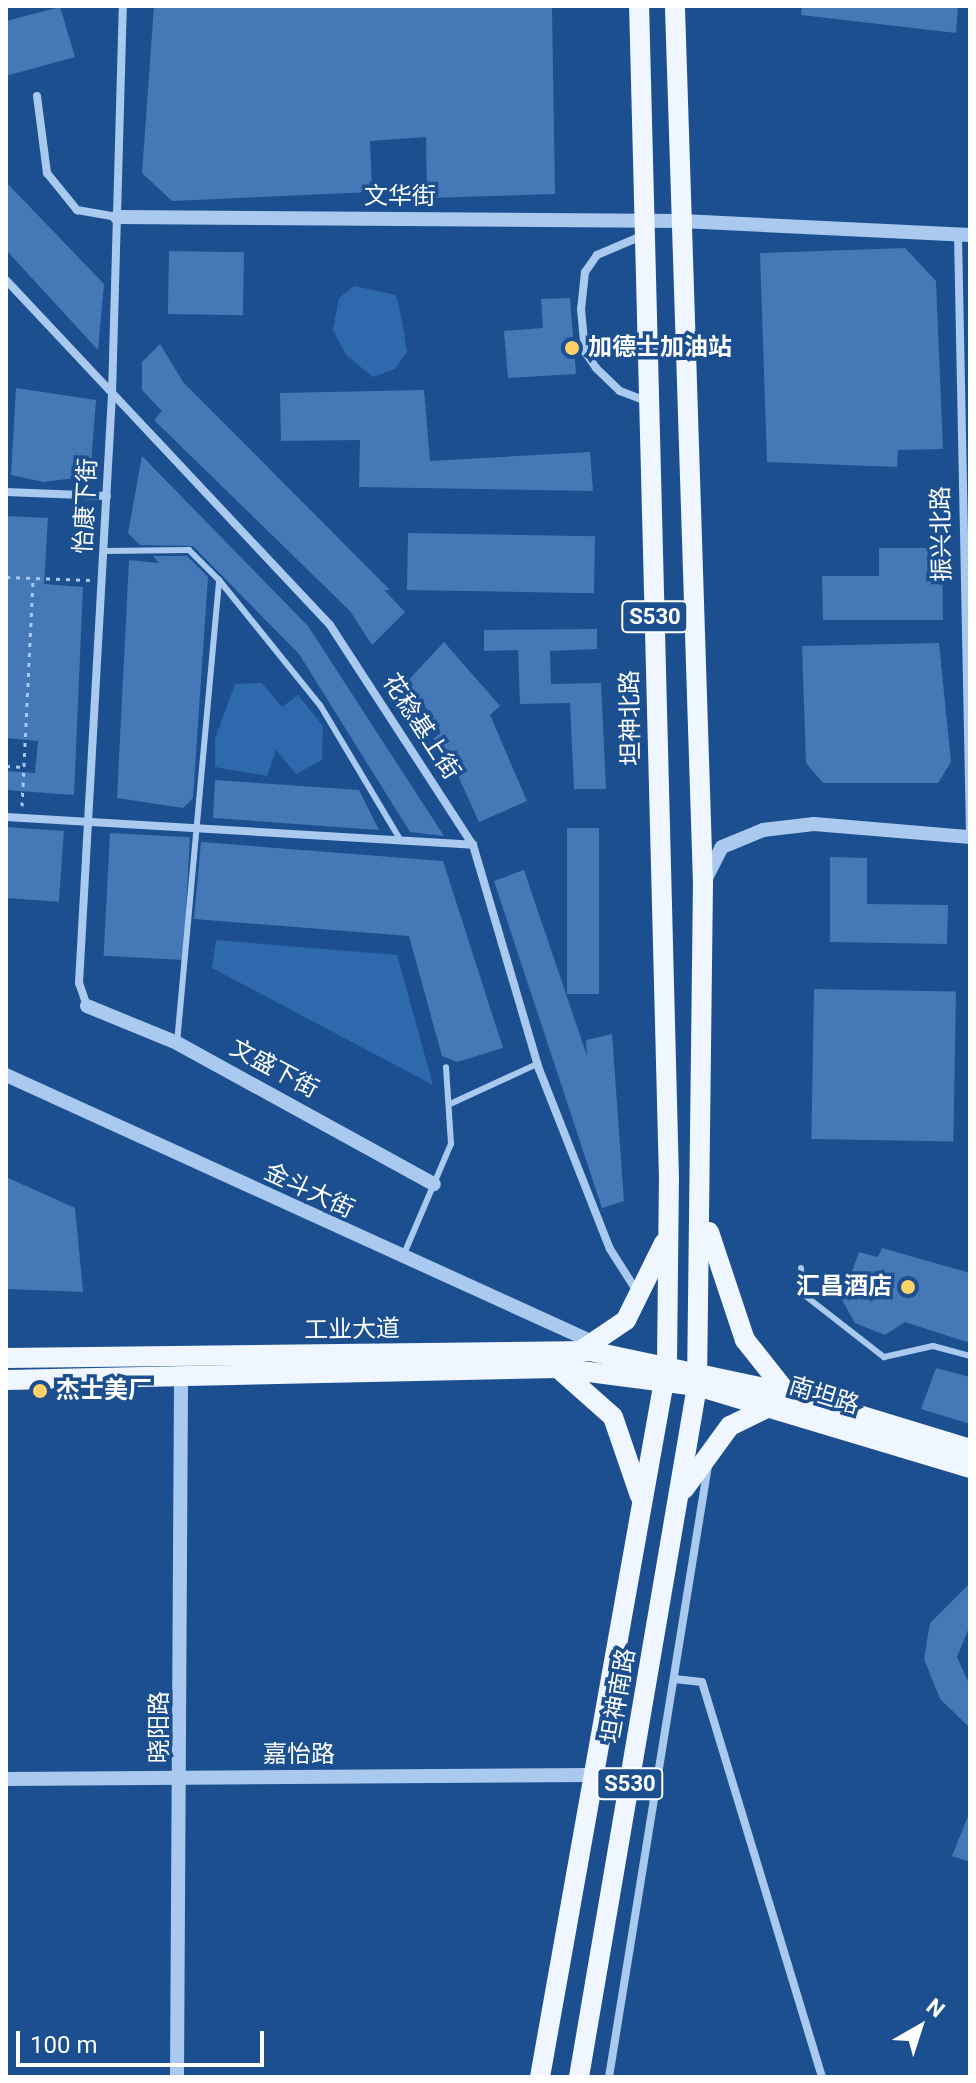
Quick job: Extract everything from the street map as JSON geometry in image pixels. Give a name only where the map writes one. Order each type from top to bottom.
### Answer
[{"type":"main road","name":"坦神北路","points":[[637,6],[669,1227],[664,1372]]},
{"type":"main road","name":"S530","points":[[675,6],[703,884],[704,1212],[697,1379]]},
{"type":"main road","points":[[677,64],[690,6]]},
{"type":"main road","points":[[704,1212],[745,1340],[787,1393]]},
{"type":"main road","points":[[587,1347],[626,1320],[669,1227]]},
{"type":"main road","name":"工业大道","points":[[6,1358],[587,1347],[664,1372]]},
{"type":"main road","points":[[558,1368],[613,1417],[641,1499]]},
{"type":"main road","name":"工业大道","points":[[6,1380],[558,1368],[664,1372]]},
{"type":"main road","name":"南坦路","points":[[664,1372],[787,1393],[970,1449]]},
{"type":"main road","name":"坦神南路","points":[[540,2077],[664,1372]]},
{"type":"main road","name":"南坦路","points":[[697,1379],[771,1406],[970,1468]]},
{"type":"main road","name":"坦神南路","points":[[579,2077],[682,1492],[697,1379]]},
{"type":"main road","points":[[682,1492],[712,1448],[739,1420],[771,1406]]},
{"type":"street","name":"怡康下街","points":[[87,1006],[79,983],[91,826],[112,394],[123,6]]},
{"type":"street","points":[[37,96],[47,173],[77,210],[117,217]]},
{"type":"street","name":"文华街","points":[[117,217],[645,228],[682,221],[964,235]]},
{"type":"street","points":[[645,228],[597,255],[582,287],[582,331],[596,368],[620,391],[649,402]]},
{"type":"street","name":"振兴北路","points":[[964,235],[960,409],[966,530],[970,834]]},
{"type":"street","name":"花稔基上街","points":[[6,280],[330,625],[473,845],[537,1064],[610,1249],[640,1295]]},
{"type":"street","points":[[960,409],[970,408]]},
{"type":"street","points":[[6,492],[107,496]]},
{"type":"street","points":[[6,817],[91,826],[473,845]]},
{"type":"street","points":[[703,884],[722,847],[763,830],[814,824],[970,834]]},
{"type":"street","name":"文盛下街","points":[[87,1006],[177,1043],[434,1184]]},
{"type":"street","name":"金斗大街","points":[[6,1075],[403,1258],[587,1347]]},
{"type":"street","name":"晓阳路","points":[[177,2077],[182,1778],[181,1376]]},
{"type":"street","points":[[609,2077],[712,1448]]},
{"type":"street","points":[[674,1679],[702,1682],[822,2077]]},
{"type":"street","name":"嘉怡路","points":[[6,1779],[593,1775]]},
{"type":"lane","points":[[104,551],[189,550],[219,580],[320,705],[401,841]]},
{"type":"lane","points":[[177,1043],[219,580]]},
{"type":"lane","points":[[450,1104],[537,1064]]},
{"type":"lane","points":[[403,1258],[451,1144],[446,1067]]},
{"type":"lane","points":[[801,1268],[803,1294],[884,1357],[933,1346],[970,1356]]},
{"type":"path","points":[[6,577],[103,580]]},
{"type":"path","points":[[22,818],[33,578]]},
{"type":"path","points":[[6,766],[24,767]]},
{"type":"shaded area","points":[[354,286],[396,295],[402,320],[407,352],[395,369],[373,377],[346,355],[333,330],[339,298]]},
{"type":"shaded area","points":[[262,683],[282,707],[298,695],[323,726],[322,760],[296,774],[276,750],[267,776],[215,767],[215,739],[235,684]]},
{"type":"shaded area","points":[[216,940],[397,955],[433,1085],[212,968]]},
{"type":"building","points":[[154,6],[552,6],[555,194],[427,198],[426,137],[370,141],[372,192],[172,201],[142,173]]},
{"type":"building","points":[[802,6],[958,6],[956,33],[801,15]]},
{"type":"building","points":[[60,7],[75,57],[6,76],[6,21]]},
{"type":"building","points":[[6,182],[104,284],[98,350],[6,250]]},
{"type":"building","points":[[905,248],[936,281],[943,449],[898,450],[897,467],[767,462],[760,253]]},
{"type":"building","points":[[169,251],[244,252],[243,315],[168,314]]},
{"type":"building","points":[[570,298],[576,374],[508,378],[504,331],[543,328],[541,299]]},
{"type":"building","points":[[160,344],[183,382],[390,590],[384,590],[405,612],[372,645],[350,611],[154,420],[162,411],[142,390],[142,362]]},
{"type":"building","points":[[16,388],[96,400],[90,476],[44,482],[11,475]]},
{"type":"building","points":[[424,390],[430,461],[590,452],[593,491],[359,487],[360,440],[281,441],[280,393]]},
{"type":"building","points":[[142,456],[308,626],[444,836],[410,832],[299,654],[193,546],[140,545],[128,533]]},
{"type":"building","points":[[6,516],[48,518],[44,584],[83,587],[74,795],[6,790],[6,771],[35,773],[38,741],[6,738]]},
{"type":"building","points":[[408,533],[595,536],[594,593],[407,590]]},
{"type":"building","points":[[879,548],[942,548],[943,620],[823,620],[822,576],[879,576]]},
{"type":"building","points":[[153,556],[187,556],[208,577],[193,798],[183,808],[117,798],[129,560],[159,563]]},
{"type":"building","points":[[597,629],[597,649],[550,651],[551,684],[601,683],[606,789],[574,789],[570,703],[520,704],[518,650],[484,651],[484,630]]},
{"type":"building","points":[[444,642],[500,706],[490,715],[527,801],[479,822],[445,747],[433,739],[441,733],[424,714],[428,710],[403,686]]},
{"type":"building","points":[[939,643],[951,762],[938,783],[823,783],[806,763],[802,646]]},
{"type":"building","points":[[215,780],[359,790],[379,830],[213,818]]},
{"type":"building","points":[[6,827],[64,831],[59,902],[6,898]]},
{"type":"building","points":[[567,828],[599,828],[599,994],[567,994]]},
{"type":"building","points":[[110,833],[190,837],[183,960],[104,956]]},
{"type":"building","points":[[201,842],[443,861],[503,1048],[457,1062],[442,1056],[409,936],[194,919]]},
{"type":"building","points":[[830,857],[867,858],[867,904],[948,905],[947,944],[830,942]]},
{"type":"building","points":[[524,870],[587,1056],[586,1040],[612,1034],[624,1201],[602,1208],[494,881]]},
{"type":"building","points":[[814,989],[956,991],[953,1141],[811,1139]]},
{"type":"building","points":[[6,1177],[75,1208],[83,1292],[6,1289]]},
{"type":"building","name":"汇昌酒店","points":[[882,1248],[970,1273],[970,1343],[905,1322],[885,1335],[855,1323],[842,1300],[859,1252],[878,1257]]},
{"type":"building","points":[[936,1368],[970,1377],[970,1424],[921,1409]]},
{"type":"building","points":[[970,1583],[970,1625],[957,1657],[970,1686],[970,1728],[940,1699],[924,1659],[930,1623]]},
{"type":"building","points":[[970,1811],[970,1862],[952,1856]]},
{"type":"place","name":"加德士加油站","points":[[572,348]]},
{"type":"place","name":"汇昌酒店","points":[[908,1287]]},
{"type":"place","name":"杰士美厂","points":[[40,1391]]}]
